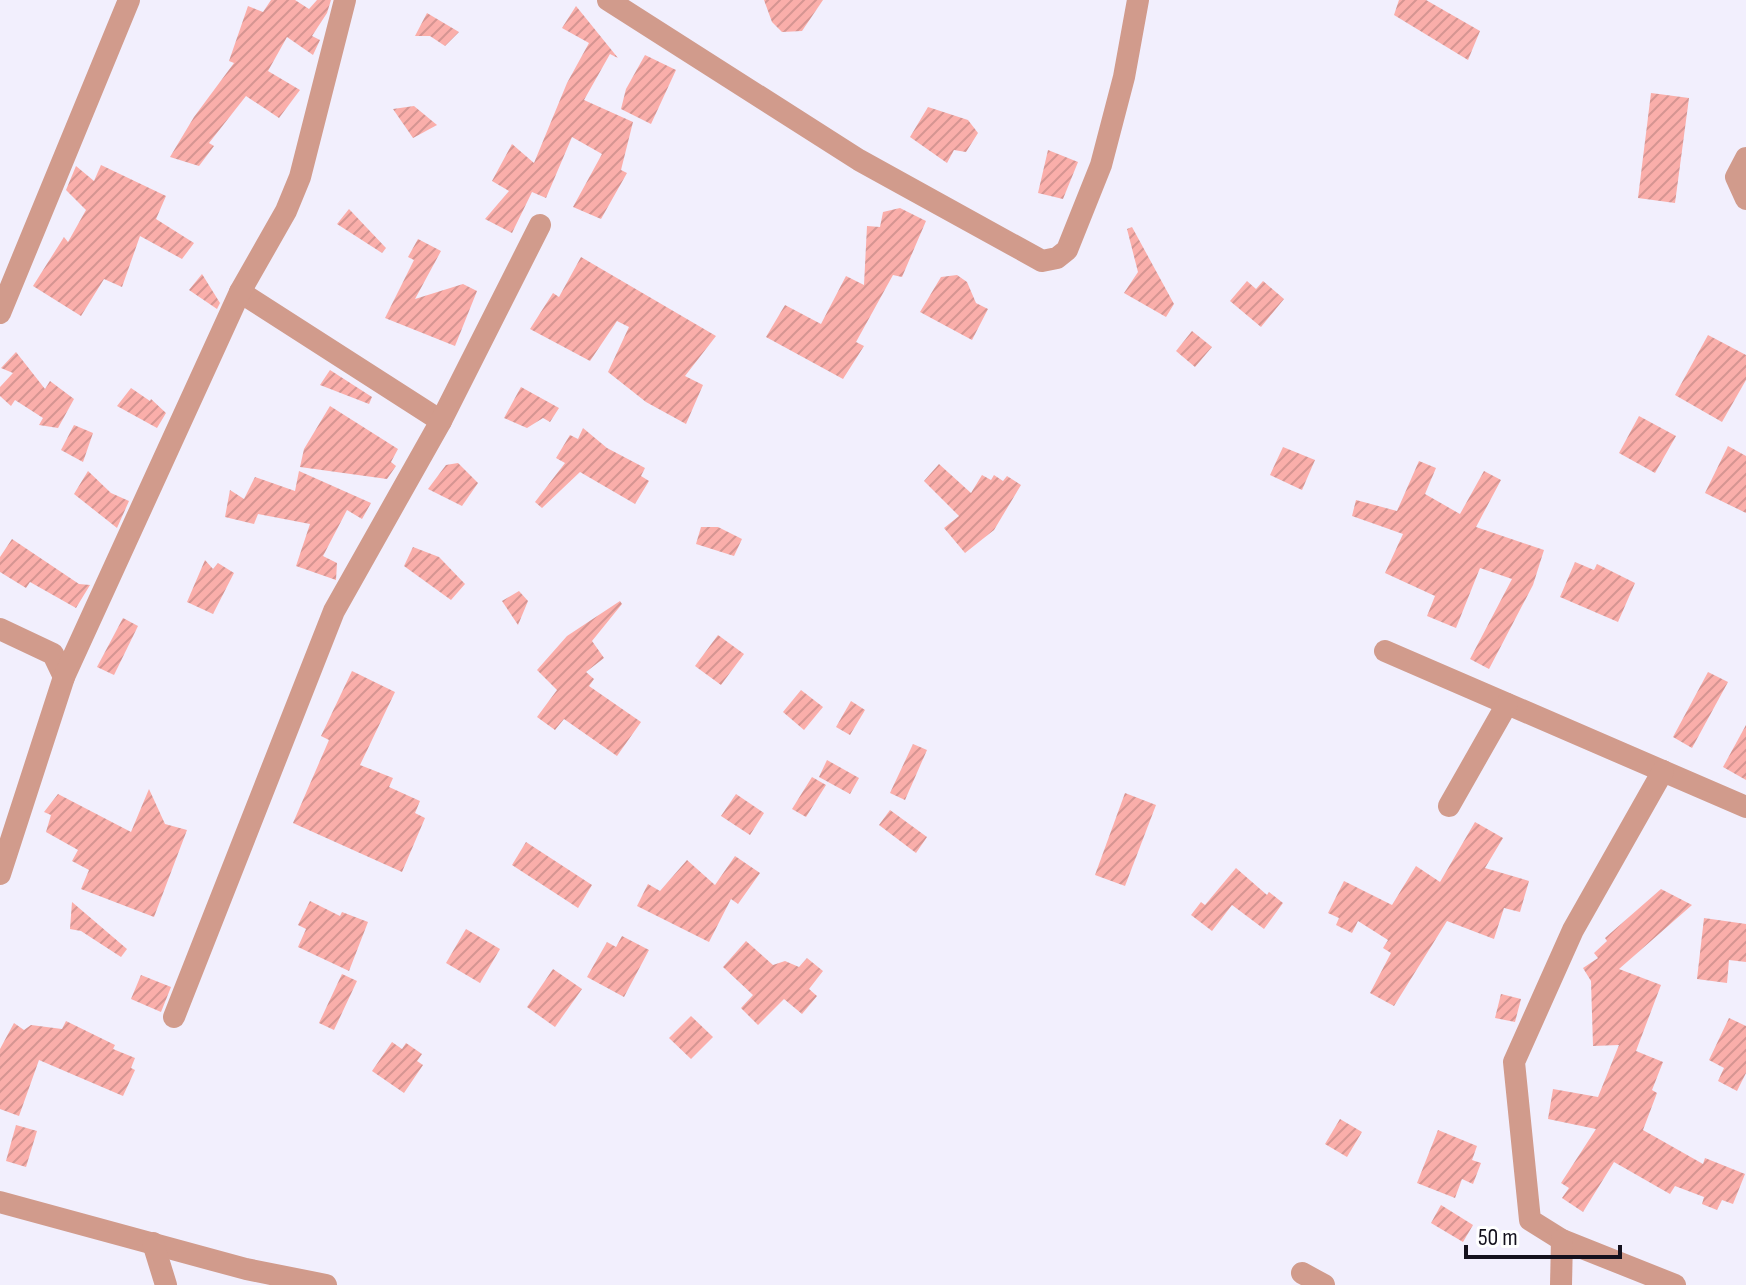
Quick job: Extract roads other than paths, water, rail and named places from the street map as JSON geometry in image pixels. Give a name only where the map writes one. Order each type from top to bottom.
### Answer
[{"type":"street","points":[[0,313],[129,0]]},
{"type":"street","points":[[0,874],[64,677],[240,292],[286,211],[300,177],[345,0]]},
{"type":"street","points":[[610,0],[859,160],[1042,261],[1057,258],[1067,250],[1101,165],[1124,77],[1138,0]]},
{"type":"street","points":[[1746,158],[1736,177],[1746,199]]},
{"type":"street","points":[[174,1017],[334,611],[441,421],[540,225]]},
{"type":"street","points":[[240,292],[441,421]]},
{"type":"street","points":[[0,629],[53,654],[64,677]]},
{"type":"street","points":[[1385,651],[1746,807]]},
{"type":"street","points":[[1449,806],[1507,704]]},
{"type":"street","points":[[1663,771],[1573,930],[1514,1062],[1530,1220],[1562,1240],[1628,1263],[1675,1285]]},
{"type":"street","points":[[0,1202],[246,1269],[326,1285]]},
{"type":"street","points":[[1561,1285],[1562,1240]]},
{"type":"street","points":[[153,1243],[166,1285]]},
{"type":"street","points":[[1302,1273],[1324,1285]]}]
